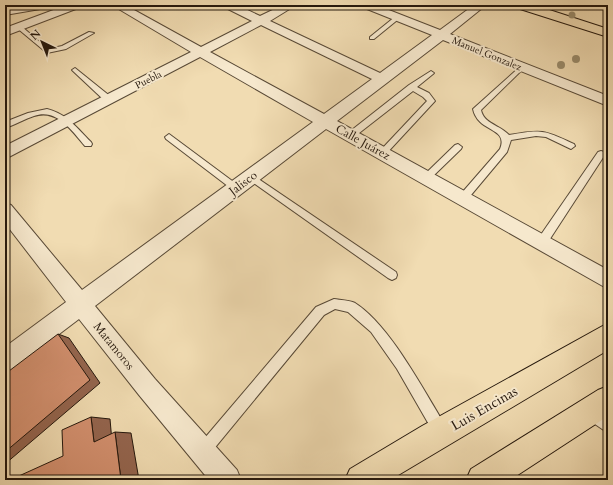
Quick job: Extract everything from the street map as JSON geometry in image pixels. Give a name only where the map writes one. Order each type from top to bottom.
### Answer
[{"type":"main road","points":[[521,5],[608,33]]},
{"type":"main road","name":"Luis Encinas","points":[[361,480],[608,336]]},
{"type":"main road","points":[[482,480],[602,413]]},
{"type":"street","points":[[5,12],[46,5]]},
{"type":"street","points":[[5,32],[77,5]]},
{"type":"street","name":"Calle Juárez","points":[[118,5],[608,280]]},
{"type":"street","points":[[228,5],[382,79]]},
{"type":"street","name":"Puebla","points":[[5,153],[291,5]]},
{"type":"street","name":"Manuel Gonzalez","points":[[366,5],[608,101]]},
{"type":"street","name":"Jalisco","points":[[5,361],[482,5]]},
{"type":"street","name":"Matamoros","points":[[5,210],[147,387],[227,480]]},
{"type":"lane","points":[[372,38],[398,17]]},
{"type":"lane","points":[[19,27],[47,51],[64,48],[91,33]]},
{"type":"lane","points":[[522,67],[477,109],[477,113],[483,122],[508,138],[536,133],[548,135],[571,146]]},
{"type":"lane","points":[[75,70],[108,99]]},
{"type":"lane","points":[[351,135],[431,73]]},
{"type":"lane","points":[[382,153],[431,101],[426,95],[412,87]]},
{"type":"lane","points":[[5,125],[42,111],[48,111],[56,114],[66,121],[88,144]]},
{"type":"lane","points":[[169,137],[236,188]]},
{"type":"lane","points":[[463,198],[504,150],[507,145],[508,138]]},
{"type":"lane","points":[[426,178],[458,147]]},
{"type":"lane","points":[[542,242],[601,154]]},
{"type":"lane","points":[[251,177],[392,275]]},
{"type":"lane","points":[[203,451],[320,311],[334,304],[351,307],[375,328],[401,365],[441,432]]},
{"type":"building","points":[[58,334],[90,380],[5,452],[5,374]]},
{"type":"building","points":[[91,417],[94,442],[115,432],[121,480],[10,480],[63,456],[62,430]]}]
